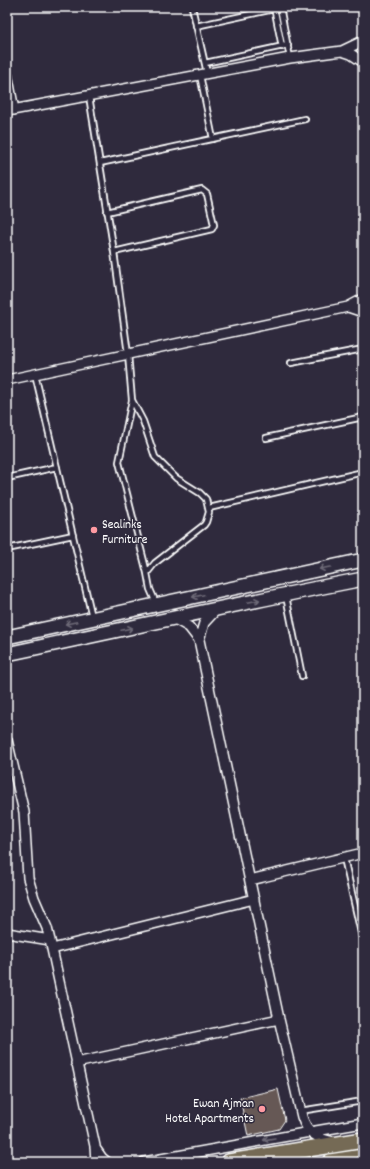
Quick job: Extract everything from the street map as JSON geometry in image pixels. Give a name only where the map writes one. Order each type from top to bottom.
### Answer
[{"type":"main road","points":[[7,636],[363,560]]},
{"type":"main road","points":[[7,654],[363,579]]},
{"type":"main road","points":[[229,1162],[363,1140]]},
{"type":"main road","points":[[330,1162],[363,1156]]},
{"type":"street","points":[[7,73],[10,111],[290,58],[342,51],[363,41]]},
{"type":"street","points":[[342,51],[363,62]]},
{"type":"street","points":[[7,380],[348,307],[363,299]]},
{"type":"street","points":[[348,307],[363,312]]},
{"type":"street","points":[[199,640],[204,623],[216,610]]},
{"type":"street","points":[[175,619],[189,627],[199,640],[279,1019],[301,1114],[310,1132],[321,1139],[345,1143]]},
{"type":"street","points":[[7,740],[24,812],[27,868],[30,883],[50,940],[95,1146],[96,1162]]},
{"type":"street","points":[[250,880],[363,853]]},
{"type":"street","points":[[52,949],[254,899]]},
{"type":"street","points":[[7,933],[50,940]]},
{"type":"street","points":[[76,1063],[279,1019]]},
{"type":"street","points":[[292,1135],[299,1127],[301,1114]]},
{"type":"street","points":[[144,1162],[292,1135],[363,1124]]},
{"type":"street","points":[[95,1146],[98,1153],[107,1162]]},
{"type":"lane","points":[[192,7],[205,63],[203,74],[214,139]]},
{"type":"lane","points":[[280,7],[290,58]]},
{"type":"lane","points":[[196,26],[274,8],[282,47]]},
{"type":"lane","points":[[205,63],[288,45]]},
{"type":"lane","points":[[88,96],[114,252],[128,354],[132,400],[119,462],[150,589],[156,604]]},
{"type":"lane","points":[[100,163],[305,120]]},
{"type":"lane","points":[[108,212],[202,190],[207,194],[214,225],[212,229],[114,252]]},
{"type":"lane","points":[[291,363],[363,348]]},
{"type":"lane","points":[[35,374],[92,618]]},
{"type":"lane","points":[[132,400],[143,421],[155,458],[176,478],[203,496],[206,499],[209,508],[208,517],[204,525],[154,564],[147,573]]},
{"type":"lane","points":[[266,438],[363,417]]},
{"type":"lane","points":[[7,478],[57,466]]},
{"type":"lane","points":[[209,508],[363,472]]},
{"type":"lane","points":[[7,549],[73,535]]},
{"type":"lane","points":[[286,594],[302,676]]},
{"type":"lane","points":[[344,858],[363,942]]},
{"type":"lane","points":[[301,1114],[363,1101]]},
{"type":"building","name":"Ewan Ajman Hotel Apartments","points":[[278,1089],[285,1120],[279,1129],[248,1136],[240,1098]]},
{"type":"place","name":"Sealinks Furniture","points":[[94,530]]},
{"type":"place","name":"Ewan Ajman Hotel Apartments","points":[[262,1109]]}]
